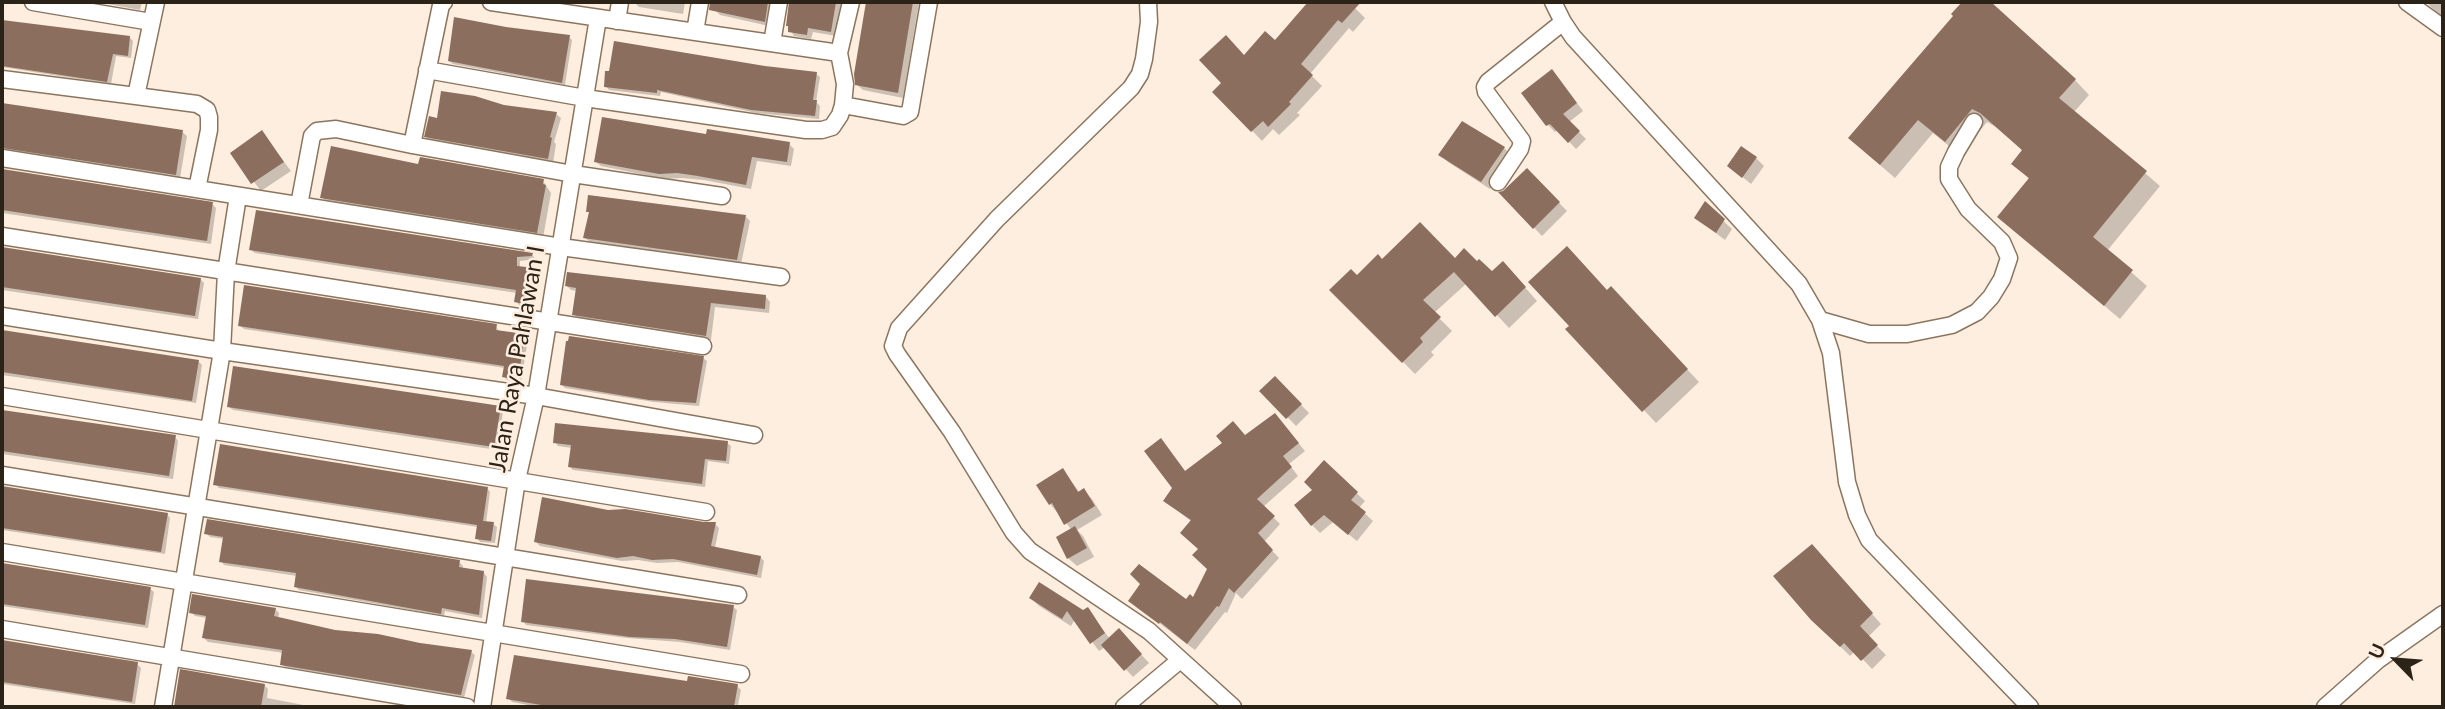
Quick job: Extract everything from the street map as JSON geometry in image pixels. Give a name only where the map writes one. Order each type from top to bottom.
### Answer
[{"type":"street","points":[[33,2],[151,22]]},
{"type":"street","points":[[136,96],[156,2]]},
{"type":"street","points":[[412,145],[441,5],[444,2]]},
{"type":"street","points":[[491,2],[538,6],[617,21],[839,53]]},
{"type":"street","points":[[617,21],[620,2]]},
{"type":"street","points":[[695,33],[700,2]]},
{"type":"street","points":[[772,43],[779,2]]},
{"type":"street","points":[[427,70],[585,98],[814,130],[832,127],[843,105],[845,84],[839,53],[851,2]]},
{"type":"street","points":[[843,105],[903,116],[909,114],[929,2]]},
{"type":"street","points":[[1148,2],[1149,31],[1144,59],[1140,74],[1131,88],[997,219],[899,328],[894,346],[952,432],[1014,533],[1030,551],[1149,631],[1233,707]]},
{"type":"street","points":[[1553,2],[1563,22],[1590,56],[1799,284],[1820,320],[1831,353],[1847,482],[1857,515],[1869,540],[2030,707]]},
{"type":"street","points":[[2407,2],[2443,28]]},
{"type":"street","name":"Jalan Raya Pahlawan I","points":[[482,707],[517,480],[537,396],[598,18]]},
{"type":"street","points":[[1498,182],[1521,149],[1522,141],[1485,87],[1563,22]]},
{"type":"street","points":[[2,79],[197,104],[207,110],[209,117],[209,131],[197,189]]},
{"type":"street","points":[[1820,320],[1869,334],[1907,334],[1952,325],[1977,312],[1991,297],[2002,279],[2009,258],[2001,242],[1968,209],[1949,179],[1949,167],[1974,122]]},
{"type":"street","points":[[299,205],[312,136],[317,131],[336,129],[573,174],[722,196]]},
{"type":"street","points":[[2,158],[561,247],[781,277]]},
{"type":"street","points":[[163,707],[222,351],[226,272],[239,196]]},
{"type":"street","points":[[2,236],[703,346]]},
{"type":"street","points":[[2,316],[537,396],[754,435]]},
{"type":"street","points":[[2,396],[706,512]]},
{"type":"street","points":[[2,475],[738,595]]},
{"type":"street","points":[[2,552],[741,674]]},
{"type":"street","points":[[2325,707],[2378,660],[2443,614]]},
{"type":"street","points":[[2,629],[467,707]]},
{"type":"street","points":[[1124,707],[1180,660]]},
{"type":"building","points":[[710,2],[768,2],[765,22],[709,10]]},
{"type":"building","points":[[789,2],[836,2],[831,32],[808,28],[807,35],[788,32],[786,26]]},
{"type":"building","points":[[866,2],[913,2],[898,93],[855,85],[854,74]]},
{"type":"building","points":[[1308,2],[1361,2],[1342,23],[1338,20],[1301,64],[1313,75],[1289,102],[1291,104],[1268,127],[1263,121],[1251,132],[1212,92],[1221,83],[1199,60],[1226,35],[1244,55],[1265,31],[1275,40]]},
{"type":"building","points":[[1962,2],[1991,2],[2076,79],[2059,98],[2147,171],[2093,237],[2133,270],[2104,306],[1997,217],[2029,178],[2011,164],[2022,150],[1980,113],[1972,109],[1945,142],[1918,120],[1880,165],[1848,138]]},
{"type":"building","points":[[454,17],[570,35],[562,83],[448,61]]},
{"type":"building","points":[[2,20],[130,36],[128,56],[113,54],[107,82],[2,66]]},
{"type":"building","points":[[614,41],[817,72],[813,100],[817,100],[815,116],[751,110],[657,90],[657,93],[604,87],[605,71],[609,71]]},
{"type":"building","points":[[1552,69],[1577,103],[1563,114],[1580,131],[1568,143],[1550,124],[1546,126],[1521,93]]},
{"type":"building","points":[[441,91],[475,96],[504,105],[557,112],[550,137],[548,159],[424,137],[429,116],[437,118]]},
{"type":"building","points":[[2,103],[183,130],[176,175],[2,148]]},
{"type":"building","points":[[602,117],[706,134],[707,129],[790,142],[787,162],[752,157],[746,185],[677,173],[659,174],[594,162]]},
{"type":"building","points":[[1462,121],[1505,147],[1481,182],[1438,155]]},
{"type":"building","points":[[262,130],[284,162],[251,184],[230,153]]},
{"type":"building","points":[[331,146],[418,164],[420,157],[544,179],[543,184],[546,185],[537,233],[320,198]]},
{"type":"building","points":[[1741,146],[1757,157],[1742,178],[1727,166]]},
{"type":"building","points":[[1527,168],[1560,202],[1533,229],[1498,192],[1503,191]]},
{"type":"building","points":[[2,169],[213,202],[207,241],[2,210]]},
{"type":"building","points":[[588,195],[746,215],[737,260],[583,238],[589,212],[586,212]]},
{"type":"building","points":[[1705,201],[1725,219],[1716,233],[1694,218]]},
{"type":"building","points":[[256,210],[533,253],[532,256],[517,257],[517,266],[536,268],[530,305],[514,302],[516,290],[249,250]]},
{"type":"building","points":[[1420,222],[1455,258],[1464,248],[1492,271],[1503,261],[1526,287],[1495,317],[1454,272],[1423,300],[1441,317],[1420,338],[1423,342],[1402,363],[1329,290],[1351,269],[1357,275],[1378,254],[1382,259]]},
{"type":"building","points":[[1567,246],[1607,290],[1611,286],[1688,369],[1642,412],[1565,329],[1569,326],[1528,282]]},
{"type":"building","points":[[2,247],[201,278],[195,316],[2,287]]},
{"type":"building","points":[[567,272],[766,295],[765,309],[711,303],[706,336],[572,315],[576,288],[565,286]]},
{"type":"building","points":[[244,285],[497,324],[496,330],[525,334],[518,380],[502,377],[504,366],[238,326]]},
{"type":"building","points":[[2,330],[199,360],[192,401],[2,372]]},
{"type":"building","points":[[569,336],[704,356],[696,403],[649,400],[560,385]]},
{"type":"building","points":[[233,366],[501,406],[494,447],[227,407]]},
{"type":"building","points":[[1275,376],[1302,404],[1286,419],[1259,391]]},
{"type":"building","points":[[2,410],[176,435],[169,476],[2,451]]},
{"type":"building","points":[[1275,413],[1299,443],[1283,456],[1292,467],[1257,499],[1275,516],[1258,533],[1273,550],[1234,593],[1229,588],[1219,607],[1217,606],[1187,644],[1128,601],[1140,584],[1130,574],[1139,564],[1186,599],[1190,594],[1193,597],[1207,569],[1192,555],[1198,549],[1180,533],[1191,520],[1163,501],[1172,488],[1144,451],[1161,438],[1185,471],[1222,443],[1216,436],[1233,421],[1245,435]]},
{"type":"building","points":[[555,423],[728,441],[726,461],[705,459],[702,484],[568,467],[571,445],[553,443]]},
{"type":"building","points":[[220,444],[488,487],[483,521],[494,522],[491,541],[475,539],[477,525],[213,485]]},
{"type":"building","points":[[1324,460],[1358,492],[1351,500],[1366,512],[1348,535],[1324,515],[1311,526],[1294,505],[1312,490],[1304,482]]},
{"type":"building","points":[[1063,468],[1078,492],[1084,488],[1095,506],[1064,525],[1052,503],[1049,505],[1036,485]]},
{"type":"building","points":[[2,486],[168,513],[161,552],[2,528]]},
{"type":"building","points":[[542,497],[608,510],[625,509],[716,522],[711,546],[761,556],[757,575],[673,559],[652,560],[633,556],[617,558],[534,542]]},
{"type":"building","points":[[207,519],[460,560],[459,567],[484,571],[479,615],[442,608],[441,614],[294,587],[296,573],[219,562],[223,537],[204,534]]},
{"type":"building","points":[[1075,526],[1087,548],[1067,559],[1056,537]]},
{"type":"building","points":[[1812,544],[1873,613],[1860,626],[1878,645],[1861,661],[1844,643],[1840,647],[1811,620],[1773,576]]},
{"type":"building","points":[[2,563],[151,587],[145,625],[2,604]]},
{"type":"building","points":[[526,579],[734,605],[727,647],[521,622]]},
{"type":"building","points":[[1039,582],[1083,610],[1088,607],[1105,633],[1090,644],[1067,611],[1062,619],[1029,598]]},
{"type":"building","points":[[192,594],[276,608],[274,616],[335,630],[378,634],[472,650],[461,695],[280,665],[282,650],[202,638],[206,616],[189,613]]},
{"type":"building","points":[[1119,628],[1142,654],[1124,671],[1101,645]]},
{"type":"building","points":[[2,640],[138,662],[132,702],[2,682]]},
{"type":"building","points":[[514,655],[687,681],[688,676],[738,684],[734,707],[553,707],[506,699]]},
{"type":"building","points":[[180,669],[265,684],[261,707],[174,707]]}]
